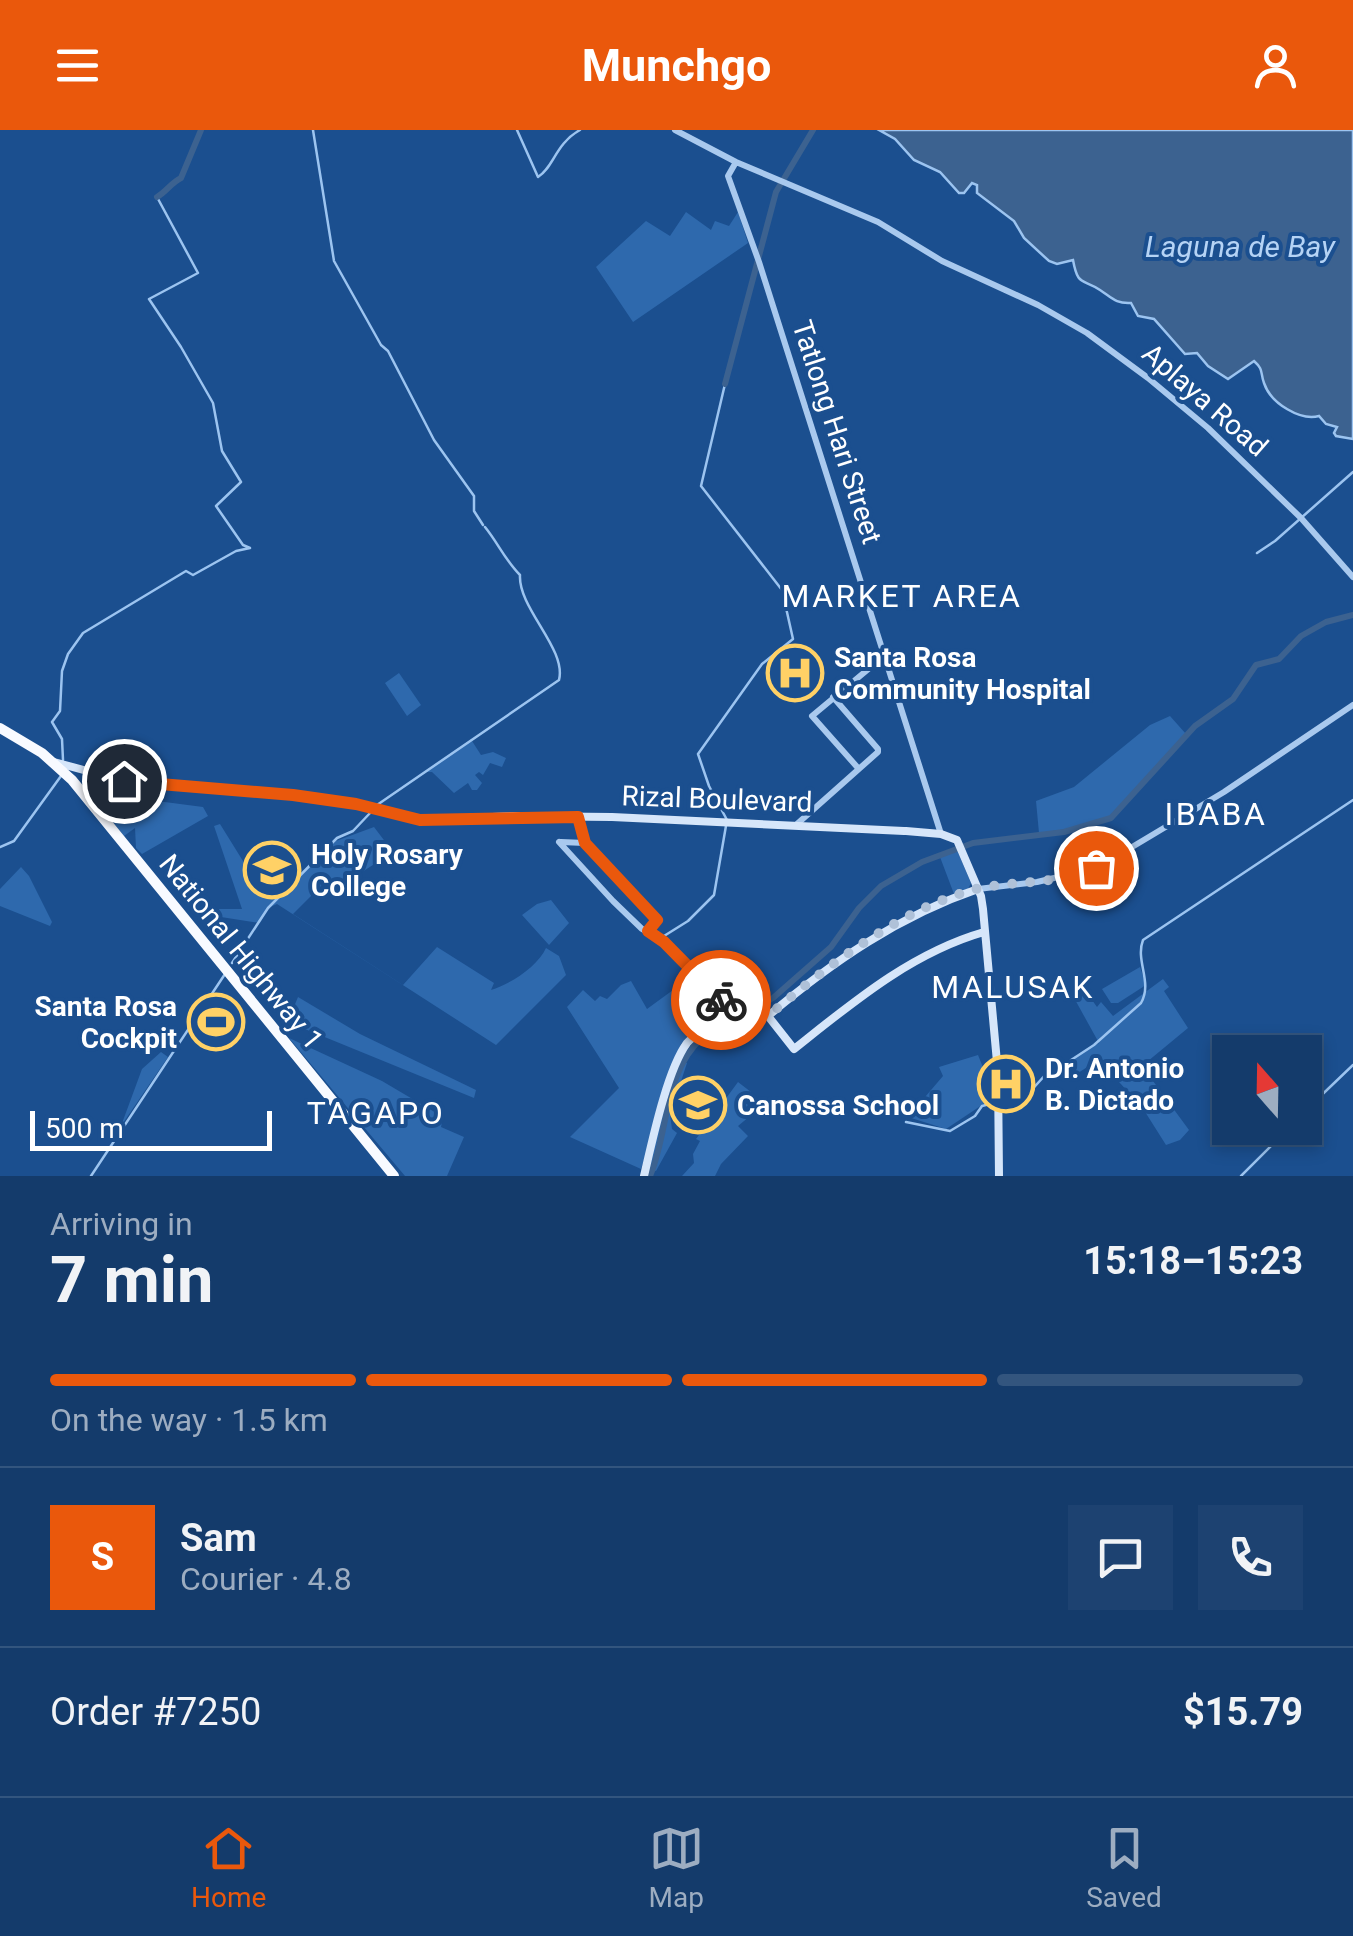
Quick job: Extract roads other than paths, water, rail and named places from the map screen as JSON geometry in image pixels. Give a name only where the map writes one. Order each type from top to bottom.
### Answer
[{"type":"highway","name":"National Highway 1","points":[[0,728],[76,775],[394,1176]]},
{"type":"main road","name":"Rizal Boulevard","points":[[76,775],[274,792],[356,804],[420,820],[578,817],[728,821],[942,834],[960,847],[978,889],[999,1101],[999,1176]]},
{"type":"main road","points":[[765,1013],[876,934],[978,889]]},
{"type":"main road","points":[[644,1176],[660,1110],[685,1046],[700,1031],[753,1004],[794,1049],[895,973],[944,946],[984,932]]},
{"type":"street","name":"Aplaya Road","points":[[675,130],[736,162],[878,222],[942,262],[1075,326],[1148,378],[1228,446],[1300,517],[1353,577]]},
{"type":"street","name":"Tatlong Hari Street","points":[[736,162],[728,176],[942,834]]},
{"type":"street","points":[[858,768],[812,716],[884,655]]},
{"type":"street","points":[[797,824],[878,752],[833,697]]},
{"type":"street","points":[[978,889],[1042,882],[1096,868],[1224,792],[1353,705]]},
{"type":"street","points":[[578,817],[585,843],[657,920],[654,936]]},
{"type":"street","points":[[585,843],[559,842],[612,902],[654,936],[734,1014]]},
{"type":"water","name":"Laguna de Bay","points":[[879,130],[1353,130],[1353,439],[1336,436],[1337,427],[1326,424],[1319,416],[1304,416],[1280,404],[1268,391],[1254,361],[1228,379],[1197,353],[1185,354],[1154,319],[1138,316],[1131,303],[1118,301],[1082,281],[1073,260],[1057,264],[1049,261],[1024,238],[1014,221],[977,193],[977,185],[972,183],[964,193],[959,193],[940,172],[914,160],[895,139]]},
{"type":"waterway","points":[[157,197],[181,178],[201,130]]},
{"type":"waterway","points":[[313,130],[334,261],[388,351],[434,440],[474,496],[474,511],[483,525]]},
{"type":"waterway","points":[[517,130],[538,177],[565,142],[580,130]]},
{"type":"waterway","points":[[725,384],[776,192],[813,130]]},
{"type":"waterway","points":[[63,760],[62,739],[52,722],[60,711],[62,671],[83,633],[186,571],[193,575],[236,551],[250,548],[243,545],[216,506],[241,482],[222,451],[213,403],[149,299],[198,273],[157,197]]},
{"type":"waterway","points":[[656,941],[688,921],[714,895],[727,820],[698,754],[762,664],[793,639],[782,590],[701,486],[725,384]]},
{"type":"waterway","points":[[1257,553],[1353,472]]},
{"type":"waterway","points":[[377,805],[559,680],[556,655],[526,601],[520,575],[485,527]]},
{"type":"waterway","points":[[650,1176],[673,1085],[689,1052],[702,1038],[773,998],[831,947],[859,908],[881,886],[922,862],[973,843],[1064,832],[1111,818],[1195,726],[1233,699],[1256,665],[1279,659],[1301,636],[1326,622],[1353,615]]},
{"type":"waterway","points":[[0,847],[14,841],[61,776]]},
{"type":"waterway","points":[[1065,1064],[1094,1045],[1141,1003],[1145,987],[1143,940],[1353,800]]},
{"type":"waterway","points":[[232,963],[268,908],[337,838],[353,831],[371,812]]},
{"type":"waterway","points":[[91,1176],[225,974]]},
{"type":"waterway","points":[[1322,1095],[1353,1065]]},
{"type":"waterway","points":[[906,1122],[950,1131],[975,1116],[982,1106],[1028,1094],[1047,1073]]},
{"type":"waterway","points":[[1241,1176],[1272,1145]]},
{"type":"place","name":"Santa Rosa Community Hospital","points":[[795,673]]},
{"type":"place","name":"Holy Rosary College","points":[[272,870]]},
{"type":"place","name":"Santa Rosa Cockpit","points":[[216,1022]]},
{"type":"place","name":"Dr. Antonio B. Dictado","points":[[1006,1084]]},
{"type":"place","name":"Canossa School","points":[[698,1105]]},
{"type":"district","name":"MARKET AREA","points":[[902,596]]},
{"type":"district","name":"IBABA","points":[[1216,814]]},
{"type":"district","name":"MALUSAK","points":[[1013,987]]},
{"type":"district","name":"TAGAPO","points":[[376,1113]]}]
